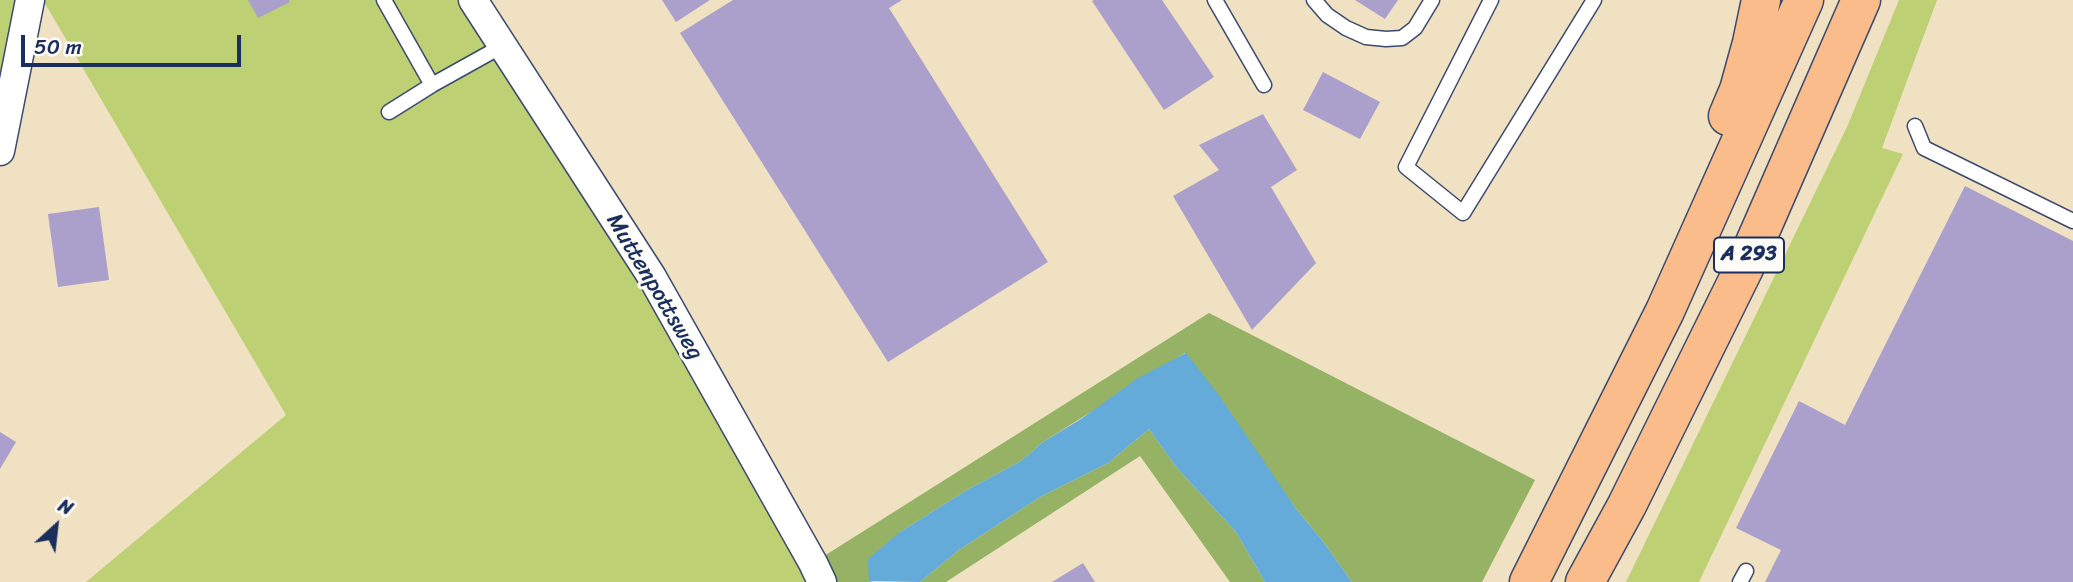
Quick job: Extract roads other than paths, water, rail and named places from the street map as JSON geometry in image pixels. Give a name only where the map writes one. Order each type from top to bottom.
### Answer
[{"type":"highway","points":[[1665,311],[1665,261],[1739,90],[1761,0]]},
{"type":"highway","name":"A 293","points":[[1529,582],[1665,311],[1804,0]]},
{"type":"highway","name":"A 293","points":[[1586,582],[1744,268],[1861,0]]},
{"type":"street","points":[[0,151],[30,0]]},
{"type":"street","name":"Muttenpottsweg","points":[[473,0],[652,277],[822,582]]},
{"type":"lane","points":[[384,0],[432,85]]},
{"type":"lane","points":[[1215,0],[1264,85]]},
{"type":"lane","points":[[1314,0],[1327,15],[1346,28],[1366,37],[1386,39],[1402,38],[1415,28],[1432,0]]},
{"type":"lane","points":[[1491,0],[1406,167],[1463,213],[1594,0]]},
{"type":"lane","points":[[389,112],[502,46]]},
{"type":"lane","points":[[1915,127],[1924,148],[2073,221]]},
{"type":"water","points":[[1186,353],[1218,394],[1297,510],[1352,582],[1265,582],[1236,532],[1177,468],[1149,429],[1108,463],[1040,497],[959,550],[920,582],[869,581],[868,559],[900,532],[967,490],[1021,461],[1043,442],[1081,419],[1138,378]]}]
